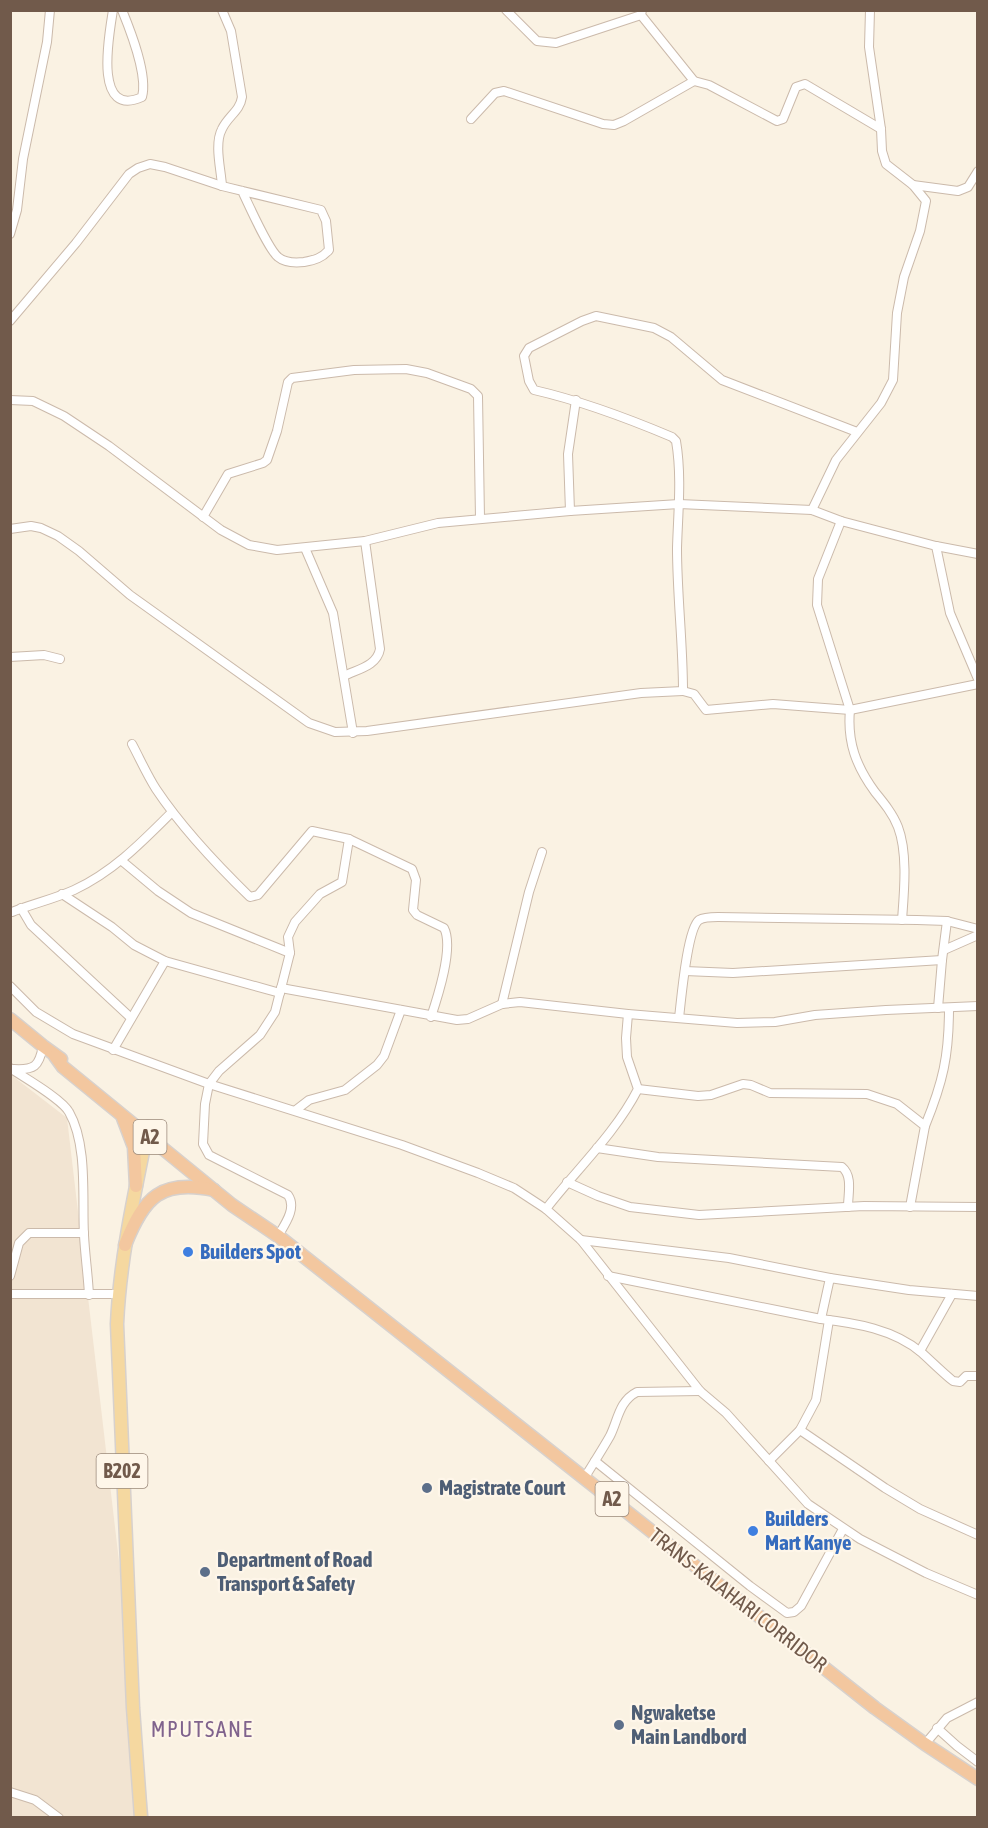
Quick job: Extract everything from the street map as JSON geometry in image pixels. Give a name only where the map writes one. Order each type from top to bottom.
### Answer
[{"type":"highway","name":"TRANS-KALAHARI CORRIDOR","points":[[10,1019],[55,1056],[68,1062],[232,1205],[249,1214],[278,1236],[866,1701],[978,1779]]},
{"type":"highway","name":"TRANS-KALAHARI CORRIDOR","points":[[55,1056],[63,1067],[121,1114],[147,1131],[237,1200],[249,1214]]},
{"type":"highway","points":[[121,1114],[134,1147],[136,1186]]},
{"type":"highway","points":[[125,1245],[138,1213],[144,1205],[160,1193],[190,1186],[215,1191]]},
{"type":"main road","name":"B202","points":[[141,1818],[133,1707],[117,1324],[118,1294],[125,1245],[147,1131]]},
{"type":"street","points":[[10,234],[18,210],[23,159],[47,42],[50,10]]},
{"type":"street","points":[[114,10],[107,54],[109,80],[114,96],[121,101],[128,102],[142,97],[143,85],[135,43],[122,10]]},
{"type":"street","points":[[222,10],[231,31],[242,97],[241,105],[221,130],[219,150],[222,186]]},
{"type":"street","points":[[506,10],[537,41],[556,43],[642,13],[694,81],[709,85],[777,121],[783,119],[796,87],[805,84],[881,129]]},
{"type":"street","points":[[812,510],[828,472],[881,403],[893,380],[897,313],[904,277],[920,231],[926,201],[913,185],[886,164],[882,151],[869,47],[870,10]]},
{"type":"street","points":[[471,119],[495,93],[504,91],[603,124],[614,124],[624,121],[694,81]]},
{"type":"street","points":[[10,321],[76,243],[129,174],[150,164],[222,186],[321,210],[326,221],[329,250],[324,256],[301,262],[288,262],[279,258],[271,250],[242,191]]},
{"type":"street","points":[[913,185],[958,191],[968,187],[978,171]]},
{"type":"street","points":[[683,691],[678,558],[679,504],[675,439],[576,399],[534,390],[529,381],[524,356],[529,348],[596,316],[654,328],[671,337],[722,380],[857,432]]},
{"type":"street","points":[[203,517],[228,474],[267,460],[277,430],[288,382],[292,378],[354,370],[406,369],[427,373],[471,389],[478,396],[480,518]]},
{"type":"street","points":[[570,511],[568,454],[576,399]]},
{"type":"street","points":[[10,400],[33,401],[64,416],[109,446],[233,538],[249,545],[277,550],[365,541],[438,523],[480,518],[679,504],[812,510],[841,521],[936,546],[978,554]]},
{"type":"street","points":[[841,521],[818,579],[817,605],[850,710],[850,744],[854,756],[860,770],[887,806],[899,830],[904,869],[902,920]]},
{"type":"street","points":[[10,529],[31,526],[42,528],[58,536],[79,551],[130,596],[247,677],[289,710],[322,729],[353,733],[641,693],[683,691],[694,694],[706,710],[773,704],[850,710],[978,684]]},
{"type":"street","points":[[344,676],[373,663],[380,649],[365,541]]},
{"type":"street","points":[[936,546],[950,613],[978,679]]},
{"type":"street","points":[[305,548],[333,613],[353,733]]},
{"type":"street","points":[[10,657],[44,656],[60,659]]},
{"type":"street","points":[[132,744],[155,787],[172,812],[250,897],[258,895],[312,831],[349,839],[412,869],[416,880],[412,910],[417,915],[444,928],[448,941],[442,983],[431,1017]]},
{"type":"street","points":[[11,912],[92,881],[122,861],[172,812]]},
{"type":"street","points":[[278,1236],[292,1207],[288,1195],[209,1155],[205,1150],[205,1104],[209,1084],[219,1071],[260,1035],[276,1012],[290,953],[288,937],[295,922],[320,894],[342,882],[349,839]]},
{"type":"street","points":[[502,1004],[529,892],[542,852]]},
{"type":"street","points":[[122,861],[158,891],[191,913],[290,953]]},
{"type":"street","points":[[62,894],[112,927],[134,945],[165,961],[280,991],[401,1010],[446,1020],[468,1019],[502,1004],[520,1002],[737,1023],[775,1022],[827,1014],[978,1006]]},
{"type":"street","points":[[21,908],[31,925],[131,1018]]},
{"type":"street","points":[[679,1018],[685,971],[694,928],[703,918],[947,921],[978,929]]},
{"type":"street","points":[[938,1008],[947,921]]},
{"type":"street","points":[[944,950],[978,935]]},
{"type":"street","points":[[685,971],[733,973],[942,960]]},
{"type":"street","points":[[113,1050],[165,961]]},
{"type":"street","points":[[10,986],[29,1006],[50,1022],[73,1034],[209,1084],[402,1145],[514,1188],[546,1209],[581,1240],[700,1391],[726,1413],[808,1504],[860,1539],[926,1573],[978,1595]]},
{"type":"street","points":[[910,1207],[925,1126],[944,1075],[950,1008]]},
{"type":"street","points":[[296,1110],[309,1100],[345,1090],[377,1065],[384,1056],[401,1010]]},
{"type":"street","points":[[628,1014],[627,1057],[638,1089]]},
{"type":"street","points":[[11,1069],[31,1068],[36,1065],[43,1047]]},
{"type":"street","points":[[11,1069],[69,1111],[80,1148],[84,1184],[84,1233],[89,1294]]},
{"type":"street","points":[[638,1089],[698,1096],[711,1095],[743,1084],[770,1093],[867,1094],[897,1104],[925,1126]]},
{"type":"street","points":[[546,1209],[597,1148],[638,1089]]},
{"type":"street","points":[[597,1148],[658,1157],[842,1167],[849,1178],[848,1207]]},
{"type":"street","points":[[567,1182],[614,1203],[699,1215],[848,1207],[978,1207]]},
{"type":"street","points":[[10,1276],[19,1243],[29,1233],[84,1233]]},
{"type":"street","points":[[581,1240],[729,1258],[830,1278],[909,1290],[978,1296]]},
{"type":"street","points":[[608,1276],[825,1320],[845,1322],[884,1332],[920,1351],[953,1381],[960,1382],[966,1376],[978,1376]]},
{"type":"street","points":[[770,1461],[800,1430],[816,1400],[830,1278]]},
{"type":"street","points":[[10,1294],[118,1294]]},
{"type":"street","points":[[920,1351],[952,1294]]},
{"type":"street","points":[[585,1477],[611,1434],[623,1403],[629,1395],[637,1392],[700,1391]]},
{"type":"street","points":[[800,1430],[920,1509],[978,1535]]},
{"type":"street","points":[[595,1461],[787,1613],[794,1612],[801,1606],[843,1528]]},
{"type":"street","points":[[925,1744],[947,1718],[978,1702]]},
{"type":"street","points":[[937,1728],[978,1762]]},
{"type":"street","points":[[10,1792],[35,1800],[59,1818]]},
{"type":"shaded area","points":[[10,1074],[67,1118],[149,1817],[11,1817]]},
{"type":"place","name":"Builders Spot","points":[[188,1252]]},
{"type":"place","name":"Magistrate Court","points":[[427,1488]]},
{"type":"place","name":"Builders Mart Kanye","points":[[753,1531]]},
{"type":"place","name":"Department of Road Transport & Safety","points":[[205,1572]]},
{"type":"place","name":"Ngwaketse Main Landbord","points":[[619,1725]]},
{"type":"district","name":"MPUTSANE","points":[[202,1729]]}]
